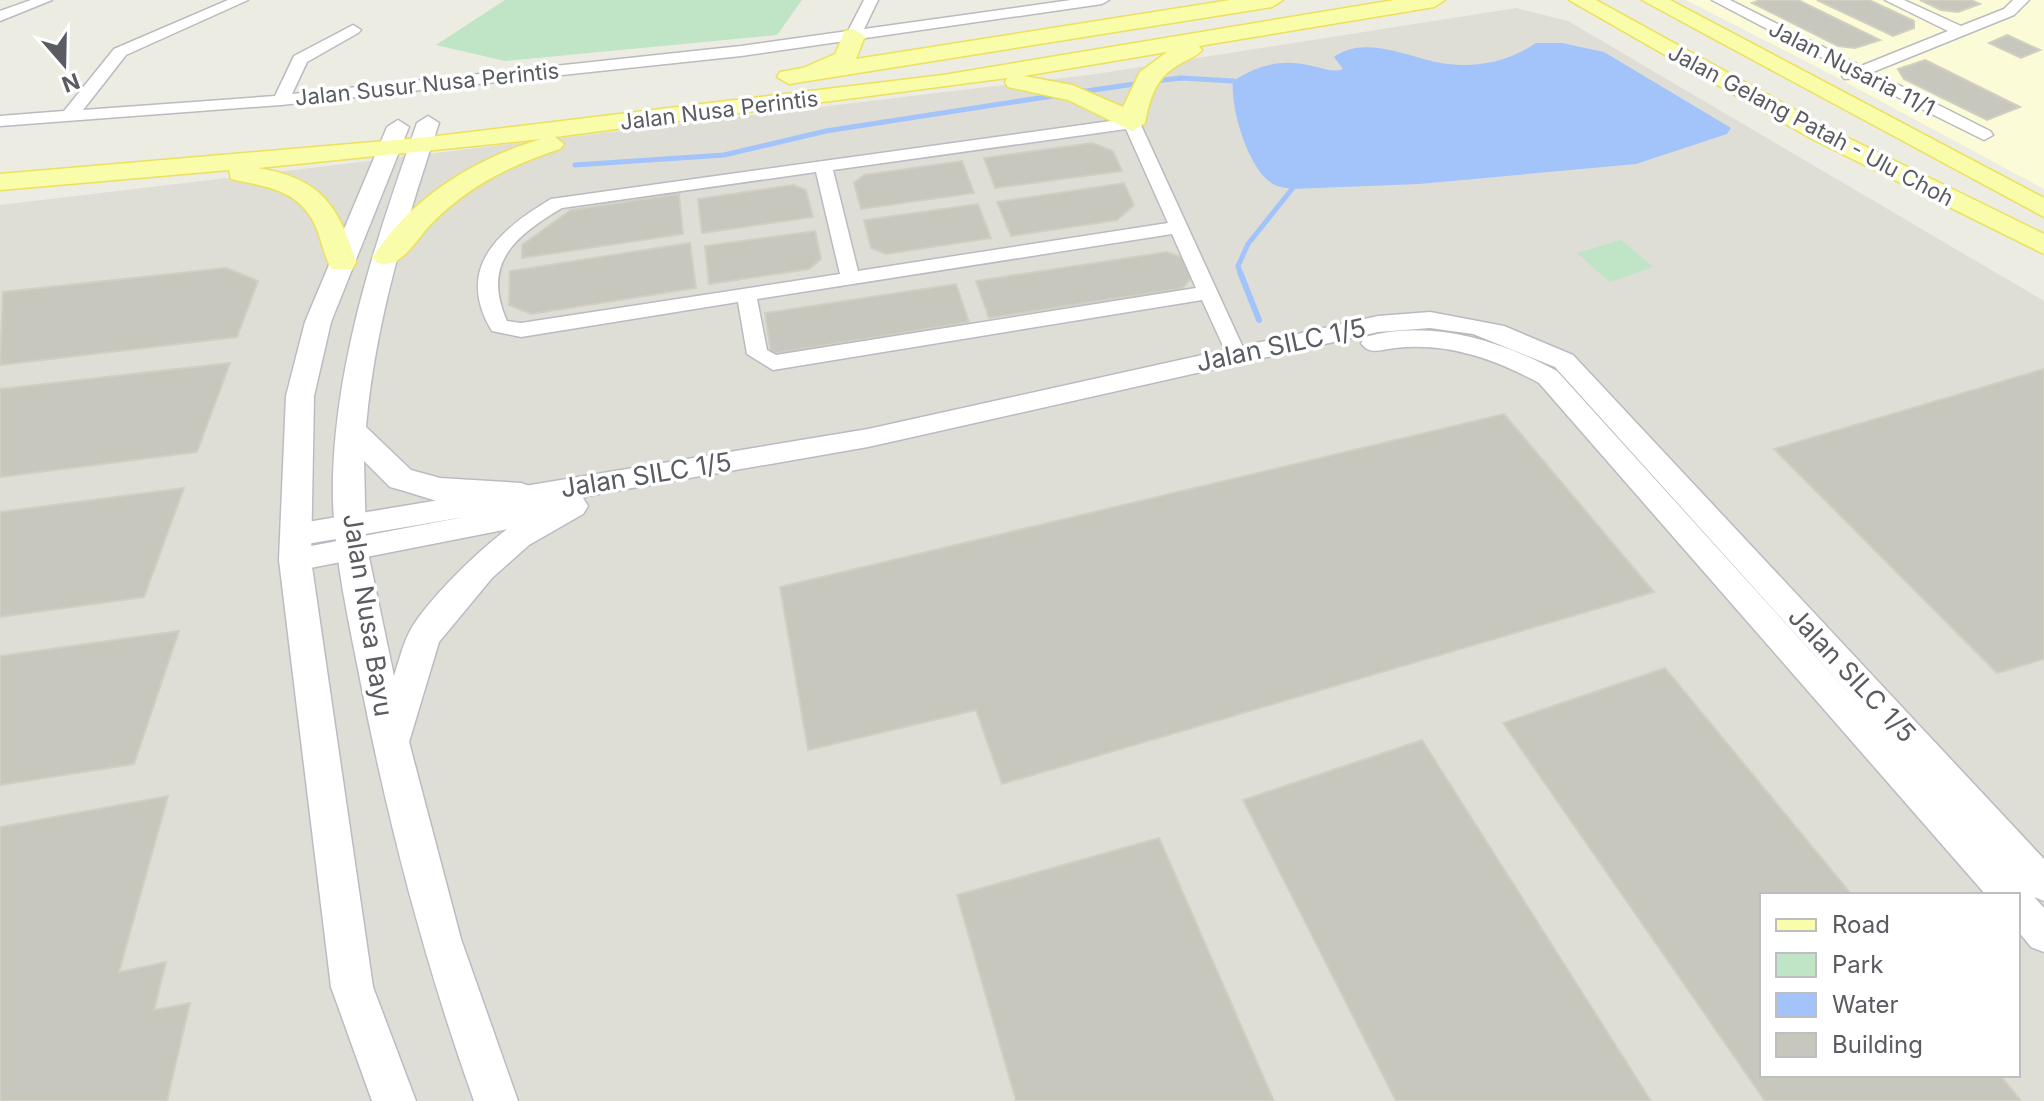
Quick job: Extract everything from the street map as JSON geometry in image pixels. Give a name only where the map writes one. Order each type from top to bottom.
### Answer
[{"type":"main road","name":"Jalan Nusa Perintis","points":[[0,182],[95,176],[424,134],[1272,0]]},
{"type":"main road","name":"Jalan Nusa Perintis","points":[[424,134],[713,111],[943,82],[1434,0]]},
{"type":"main road","points":[[1564,0],[1677,55]]},
{"type":"main road","name":"Jalan Gelang Patah - Ulu Choh","points":[[1580,0],[1821,134],[2044,245]]},
{"type":"main road","name":"Jalan Gelang Patah - Ulu Choh","points":[[1653,0],[2044,209]]},
{"type":"main road","points":[[943,82],[999,80],[1072,91],[1097,100],[1132,123],[1143,84],[1179,55],[1229,35]]},
{"type":"main road","points":[[853,36],[868,54],[883,58],[954,52]]},
{"type":"main road","points":[[758,82],[834,65],[845,58],[853,36]]},
{"type":"main road","points":[[1763,58],[1813,77],[1851,75]]},
{"type":"main road","points":[[1851,75],[1836,86],[1838,91],[1871,115]]},
{"type":"main road","points":[[387,257],[427,209],[474,174],[537,148],[600,130],[713,111]]},
{"type":"main road","name":"Jalan Nusa Bayu","points":[[424,134],[370,317],[356,387],[350,537],[390,745],[447,968],[496,1101]]},
{"type":"main road","points":[[394,138],[318,322],[300,396],[295,548],[352,987],[394,1101]]},
{"type":"main road","name":"Jalan Nusa Perintis","points":[[0,161],[394,138]]},
{"type":"main road","points":[[95,176],[233,172],[290,184],[314,200],[331,222],[342,263]]},
{"type":"main road","points":[[318,322],[370,317]]},
{"type":"main road","points":[[300,396],[356,387]]},
{"type":"main road","points":[[353,431],[401,479],[440,490],[521,495]]},
{"type":"main road","points":[[390,745],[424,636],[481,569],[518,536],[572,506]]},
{"type":"street","points":[[0,16],[45,0]]},
{"type":"street","points":[[70,115],[120,52],[241,0]]},
{"type":"street","points":[[853,36],[871,0]]},
{"type":"street","name":"Jalan Susur Nusa Perintis","points":[[0,121],[281,100],[725,53],[1102,0]]},
{"type":"street","name":"Jalan Nusaria 11/1","points":[[1719,0],[1851,75],[1984,135]]},
{"type":"street","points":[[1892,0],[1960,31]]},
{"type":"street","points":[[1851,75],[2009,12],[2022,0]]},
{"type":"street","points":[[281,100],[300,59],[353,30]]},
{"type":"street","points":[[1178,227],[746,292],[521,330],[499,326],[490,311],[489,279],[498,245],[557,203],[1132,123],[1236,354]]},
{"type":"street","points":[[823,165],[850,277]]},
{"type":"street","points":[[746,292],[757,354],[773,363],[1209,292]]},
{"type":"street","name":"Jalan SILC 1/5","points":[[295,548],[521,495],[868,438],[1236,354],[1416,318],[1469,322],[1564,361],[2044,884]]},
{"type":"street","name":"Jalan SILC 1/5","points":[[350,537],[572,506],[872,456],[1389,339],[1432,339],[1478,347],[1523,362],[1548,377],[2007,893]]},
{"type":"street","points":[[2020,907],[2044,934]]},
{"type":"shaded area","points":[[1686,0],[2044,0],[2044,189],[1819,68]]},
{"type":"shaded area","points":[[1516,8],[1568,21],[2044,301],[2044,1101],[0,1101],[0,205],[1096,74]]},
{"type":"green space","points":[[505,0],[802,0],[777,35],[505,61],[436,45]]},
{"type":"green space","points":[[1621,240],[1653,267],[1610,282],[1577,253]]},
{"type":"water","points":[[1536,43],[1562,43],[1604,52],[1731,128],[1727,134],[1636,164],[1419,184],[1292,189],[1275,185],[1264,177],[1242,137],[1234,106],[1233,81],[1271,64],[1290,63],[1339,70],[1343,69],[1334,57],[1360,47],[1390,50],[1434,62],[1471,65],[1506,58]]},
{"type":"building","points":[[1760,0],[1798,0],[1880,40],[1855,48],[1838,46],[1752,3]]},
{"type":"building","points":[[1817,0],[1869,0],[1914,21],[1914,28],[1893,36]]},
{"type":"building","points":[[1920,0],[1971,0],[1980,4],[1958,12],[1941,10]]},
{"type":"building","points":[[2007,35],[2040,50],[2021,58],[1989,43]]},
{"type":"building","points":[[1925,60],[2020,107],[1987,120],[1904,79],[1898,69]]},
{"type":"building","points":[[1092,143],[1113,151],[1122,171],[995,188],[984,158]]},
{"type":"building","points":[[962,161],[974,193],[861,209],[854,183],[864,175]]},
{"type":"building","points":[[1124,183],[1134,205],[1117,220],[1011,236],[997,202]]},
{"type":"building","points":[[793,185],[806,190],[813,217],[702,233],[698,199]]},
{"type":"building","points":[[679,194],[683,234],[522,258],[522,245],[571,210]]},
{"type":"building","points":[[978,204],[991,238],[886,254],[871,248],[864,220]]},
{"type":"building","points":[[815,231],[821,259],[809,269],[709,284],[705,246]]},
{"type":"building","points":[[690,243],[696,288],[531,314],[509,305],[510,271]]},
{"type":"building","points":[[1167,252],[1184,258],[1192,277],[1183,288],[989,318],[976,281]]},
{"type":"building","points":[[226,268],[258,281],[237,337],[0,365],[3,292]]},
{"type":"building","points":[[956,284],[969,322],[771,354],[765,313]]},
{"type":"building","points":[[230,363],[197,452],[0,477],[0,389]]},
{"type":"building","points":[[2044,369],[2044,659],[1997,673],[1774,449]]},
{"type":"building","points":[[1504,414],[1654,592],[1002,784],[976,710],[808,750],[780,587]]},
{"type":"building","points":[[184,488],[144,597],[0,617],[0,512]]},
{"type":"building","points":[[179,631],[134,764],[0,785],[0,656]]},
{"type":"building","points":[[1665,668],[1850,893],[1760,893],[1760,1077],[2002,1077],[2021,1101],[1765,1101],[1503,723]]},
{"type":"building","points":[[1422,740],[1651,1101],[1396,1101],[1243,800]]},
{"type":"building","points":[[168,796],[119,972],[166,962],[154,1010],[190,1003],[167,1101],[0,1101],[0,827]]},
{"type":"building","points":[[1159,838],[1274,1101],[1016,1101],[957,895]]},
{"type":"waterway","points":[[1154,81],[1181,78],[1233,81]]},
{"type":"waterway","points":[[1079,92],[1142,83]]},
{"type":"waterway","points":[[575,165],[724,155],[826,131],[1059,95]]},
{"type":"waterway","points":[[1241,274],[1238,266],[1248,244],[1292,189]]},
{"type":"waterway","points":[[1240,272],[1259,320]]}]
